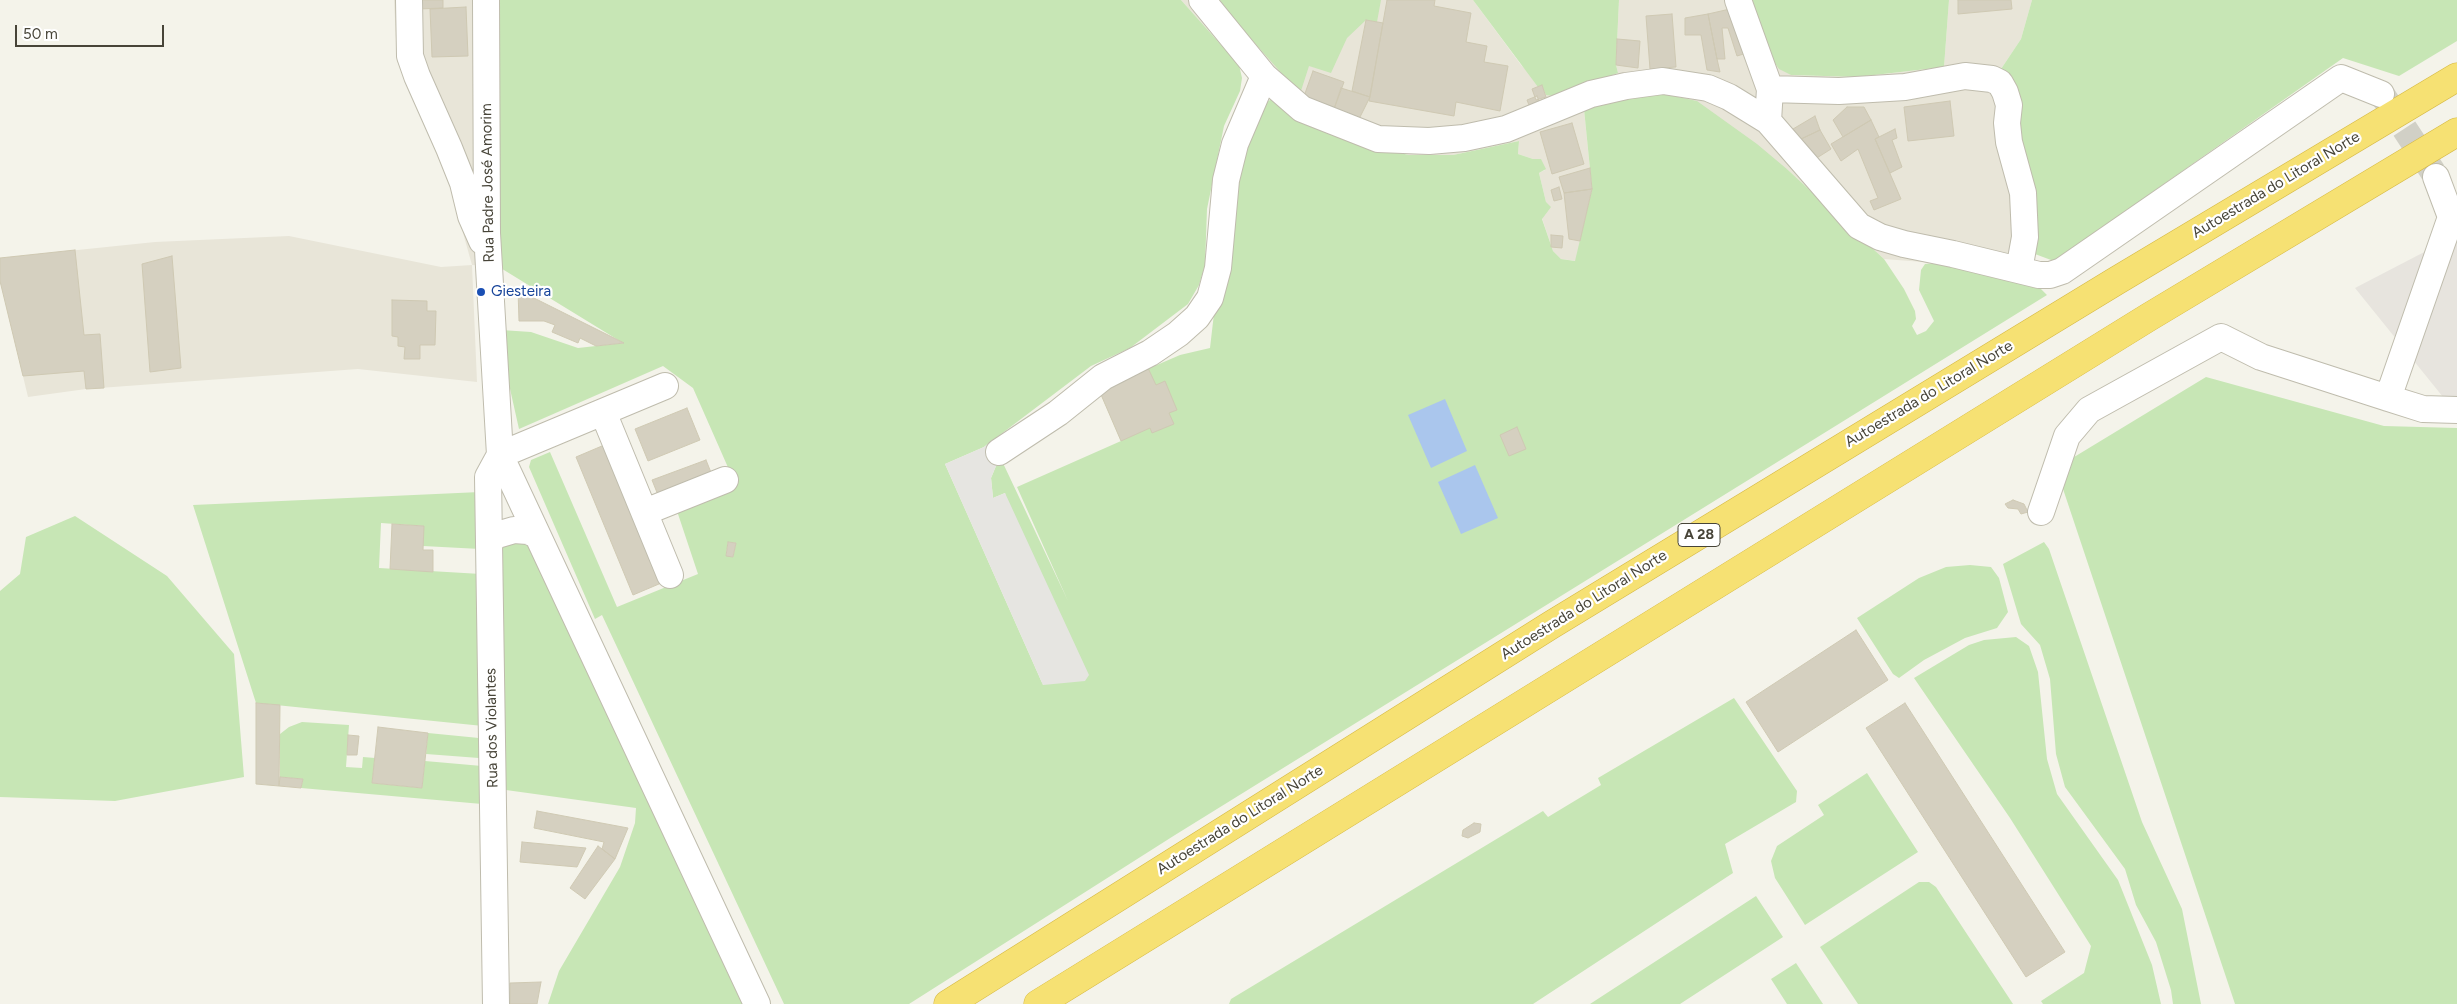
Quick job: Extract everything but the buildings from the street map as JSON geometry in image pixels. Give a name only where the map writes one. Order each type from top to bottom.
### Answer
[{"type":"highway","name":"Autoestrada do Litoral Norte","points":[[948,1004],[1551,624],[2107,286],[2457,77]]},
{"type":"highway","points":[[1038,1004],[2150,317],[2457,132]]},
{"type":"street","points":[[409,0],[410,56],[460,177],[475,229],[489,252]]},
{"type":"street","name":"Rua Padre José Amorim","points":[[486,0],[489,252],[500,455]]},
{"type":"street","points":[[1202,0],[1264,76],[1302,110],[1378,139],[1429,141],[1464,138],[1506,129],[1591,94],[1626,86],[1663,81],[1708,88],[1729,97],[1768,121],[1859,226],[1880,237],[1904,244],[2039,275],[2062,271],[2341,78],[2381,94]]},
{"type":"street","points":[[1738,0],[1770,89],[1768,121]]},
{"type":"street","points":[[999,452],[1058,413],[1103,377],[1150,353],[1178,334],[1197,317],[1210,298],[1218,268],[1226,180],[1235,144],[1264,76]]},
{"type":"street","points":[[1770,89],[1839,91],[1905,87],[1965,76],[1992,79],[2000,83],[2005,92],[2008,105],[2009,142],[2023,193],[2025,237],[2019,270]]},
{"type":"street","points":[[445,138],[464,159],[487,175],[469,185],[460,177]]},
{"type":"street","points":[[2388,398],[2451,218],[2436,177]]},
{"type":"street","points":[[2041,512],[2067,436],[2089,410],[2221,337],[2261,357],[2423,409],[2457,410]]},
{"type":"street","points":[[665,386],[500,455],[757,1004]]},
{"type":"street","points":[[603,412],[670,575]]},
{"type":"street","name":"Rua dos Violantes","points":[[496,1004],[488,477],[500,455]]},
{"type":"street","points":[[644,512],[725,480]]},
{"type":"street","points":[[489,541],[497,535],[514,530],[528,531],[537,535]]},
{"type":"shaded area","points":[[394,0],[494,0],[499,267],[472,265],[442,158],[397,61]]},
{"type":"shaded area","points":[[1181,0],[1473,0],[1521,65],[1542,85],[1598,80],[1618,73],[1616,65],[1619,0],[1745,0],[1791,75],[1857,77],[1944,67],[1949,0],[2032,0],[2021,39],[1999,72],[2023,282],[1936,263],[1884,259],[1788,170],[1584,109],[1592,189],[1576,261],[1561,259],[1553,251],[1542,218],[1546,202],[1539,173],[1545,170],[1533,159],[1518,154],[1519,141],[1453,155],[1409,155],[1387,150],[1297,118],[1282,109],[1239,65]]},
{"type":"shaded area","points":[[2457,235],[2457,397],[2443,397],[2355,288]]},
{"type":"shaded area","points":[[289,236],[441,267],[472,265],[477,382],[358,369],[86,389],[28,397],[0,281],[0,258],[155,242]]},
{"type":"shaded area","points":[[992,440],[1002,461],[996,466],[991,478],[993,498],[1005,493],[1089,675],[1085,681],[1043,685],[945,464],[984,447]]},
{"type":"green space","points":[[494,0],[1181,0],[1239,65],[1242,78],[1240,91],[1224,126],[1207,209],[1205,265],[1199,285],[1188,304],[1130,348],[1091,366],[984,447],[945,464],[1043,685],[1005,493],[993,498],[991,478],[996,466],[1002,461],[1068,601],[1017,487],[1121,441],[1099,390],[1180,355],[1210,348],[1215,305],[1237,189],[1249,140],[1264,104],[1273,98],[1282,109],[1297,118],[1387,150],[1409,155],[1453,155],[1519,141],[1518,154],[1533,159],[1541,159],[1546,169],[1539,173],[1546,202],[1551,207],[1542,219],[1553,251],[1561,259],[1575,261],[1592,189],[1584,109],[1654,92],[1697,101],[1757,144],[1788,170],[1884,259],[1904,289],[1915,311],[1916,319],[1912,326],[1917,335],[1926,331],[1934,321],[1919,290],[1921,270],[1925,264],[1936,263],[2037,285],[2047,295],[1175,835],[909,1004],[784,1004],[602,615],[595,619],[529,467],[531,460],[550,452],[617,607],[698,574],[675,505],[734,481],[693,388],[663,366],[519,429],[504,362],[501,330],[531,332],[578,348],[623,343],[499,267]],"holes":[[[728,542],[736,543],[733,557],[726,555]]]},
{"type":"green space","points":[[1220,0],[1381,0],[1377,22],[1366,20],[1347,38],[1331,73],[1309,66],[1300,94],[1228,13]]},
{"type":"green space","points":[[1473,0],[1619,0],[1616,65],[1618,73],[1554,96],[1546,95],[1542,86],[1538,87]]},
{"type":"green space","points":[[1745,0],[1949,0],[1944,67],[1857,77],[1791,75],[1779,69],[1770,56]]},
{"type":"green space","points":[[2032,0],[2457,0],[2457,41],[2399,76],[2343,58],[2056,260],[2051,260],[2035,254],[1999,72],[2021,39]]},
{"type":"green space","points":[[2206,377],[2384,426],[2457,428],[2457,1004],[2235,1004],[2056,468]]},
{"type":"green space","points":[[480,492],[480,549],[423,546],[423,526],[381,523],[379,568],[481,574],[483,726],[256,703],[193,505]]},
{"type":"green space","points":[[75,516],[167,576],[234,654],[244,777],[115,801],[0,797],[0,591],[20,574],[26,537]]},
{"type":"green space","points":[[509,541],[530,543],[745,1004],[548,1004],[559,971],[620,867],[635,823],[636,808],[506,790],[502,545]]},
{"type":"green space","points":[[2044,542],[2049,549],[2142,822],[2182,909],[2201,1004],[2173,1004],[2171,990],[2156,942],[2136,905],[2125,869],[2065,787],[2056,754],[2050,679],[2040,645],[2021,624],[2003,564]]},
{"type":"green space","points":[[1970,565],[1991,567],[1999,578],[2008,612],[1997,628],[1965,638],[1924,660],[1899,678],[1893,674],[1857,618],[1919,578],[1946,567]]},
{"type":"green space","points":[[2016,637],[2029,646],[2038,672],[2047,759],[2057,794],[2118,880],[2152,965],[2161,1004],[2043,1004],[2041,1001],[2084,973],[2091,946],[2010,818],[1914,678],[1969,645],[1984,640]]},
{"type":"green space","points":[[1734,698],[1797,791],[1796,802],[1725,844],[1733,873],[1533,1004],[1229,1004],[1231,999],[1543,811],[1548,817],[1601,785],[1598,778]]},
{"type":"green space","points":[[302,722],[349,725],[346,767],[362,768],[363,757],[375,758],[372,783],[422,788],[425,761],[482,766],[482,804],[301,788],[303,779],[280,777],[280,734],[289,727]]},
{"type":"green space","points":[[428,733],[479,738],[479,758],[426,754]]},
{"type":"green space","points":[[1867,773],[1918,852],[1805,925],[1775,878],[1771,861],[1777,846],[1824,815],[1818,805]]},
{"type":"green space","points":[[1919,882],[1929,882],[1936,887],[2013,1004],[1858,1004],[1820,947]]},
{"type":"green space","points":[[1756,896],[1783,937],[1680,1004],[1590,1004]]},
{"type":"green space","points":[[1796,963],[1823,1004],[1787,1004],[1771,979]]},
{"type":"water","points":[[1445,399],[1467,451],[1431,468],[1408,415]]},
{"type":"water","points":[[1475,465],[1498,518],[1461,534],[1438,482]]},
{"type":"tunnel","points":[[2383,96],[2433,172]]},
{"type":"place","name":"Giesteira","points":[[481,292]]}]
